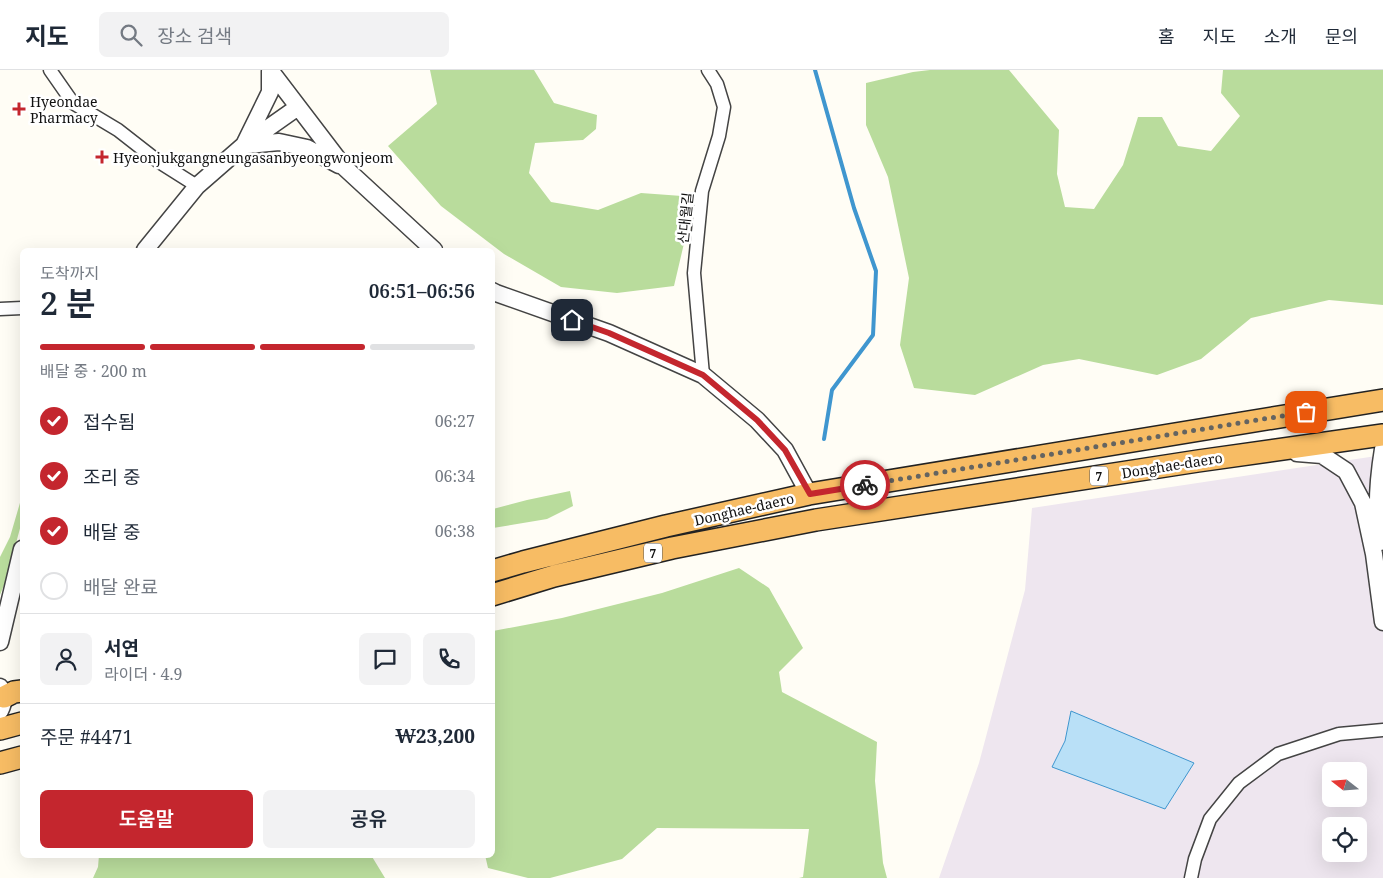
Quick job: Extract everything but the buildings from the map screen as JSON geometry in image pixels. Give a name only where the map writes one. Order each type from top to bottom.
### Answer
[{"type":"highway","name":"Donghae-daero","points":[[495,570],[666,526],[810,494],[1383,400]]},
{"type":"highway","name":"Donghae-daero","points":[[495,594],[554,576],[672,548],[816,520],[1198,461],[1383,435]]},
{"type":"highway","points":[[810,494],[816,520]]},
{"type":"highway","points":[[0,729],[20,724]]},
{"type":"highway","points":[[0,747],[20,742]]},
{"type":"highway","points":[[0,762],[20,757]]},
{"type":"street","points":[[50,70],[74,103],[118,130],[196,186]]},
{"type":"street","points":[[244,145],[270,92],[270,70]]},
{"type":"street","points":[[270,70],[344,168],[432,248]]},
{"type":"street","name":"산대월길","points":[[703,375],[694,273],[702,191],[719,136],[724,106],[717,84],[708,70]]},
{"type":"street","points":[[147,248],[196,186],[244,145],[298,107]]},
{"type":"street","points":[[244,145],[279,142],[307,148],[344,168]]},
{"type":"street","points":[[495,292],[609,333],[703,375],[757,420],[785,450],[810,494]]},
{"type":"street","points":[[0,309],[20,308]]},
{"type":"street","points":[[1383,449],[1380,471],[1378,527],[1383,562]]},
{"type":"street","points":[[1198,461],[1293,453],[1322,455],[1346,470],[1363,503],[1374,554],[1383,622]]},
{"type":"street","points":[[0,642],[20,557]]},
{"type":"street","points":[[1191,878],[1195,859],[1210,819],[1239,783],[1278,754],[1339,734],[1383,730]]},
{"type":"shaded area","points":[[1383,455],[1383,878],[939,878],[979,763],[1025,590],[1032,508]]},
{"type":"green space","points":[[430,70],[534,70],[554,103],[597,115],[596,129],[583,140],[535,143],[529,173],[551,202],[598,210],[641,193],[682,196],[689,222],[674,286],[617,293],[561,287],[504,254],[441,206],[388,146],[437,104]]},
{"type":"green space","points":[[930,70],[1009,70],[1059,130],[1057,174],[1065,207],[1094,209],[1123,165],[1138,117],[1162,117],[1178,146],[1211,151],[1240,116],[1221,93],[1223,70],[1383,70],[1383,305],[1329,300],[1251,318],[1201,359],[1157,375],[1079,359],[1043,365],[975,395],[914,388],[900,345],[909,278],[888,177],[866,125],[866,83]]},
{"type":"green space","points":[[570,491],[573,506],[547,519],[495,528],[495,508]]},
{"type":"green space","points":[[20,503],[20,528],[0,595],[0,557],[10,537]]},
{"type":"green space","points":[[739,568],[769,588],[803,648],[779,672],[782,692],[877,742],[875,781],[883,863],[887,878],[799,878],[803,877],[809,829],[657,828],[622,859],[550,878],[528,878],[488,868],[486,858],[495,858],[495,631],[562,618],[662,593]]},
{"type":"green space","points":[[99,858],[373,858],[385,878],[93,878],[98,867]]},
{"type":"water","points":[[1071,711],[1194,763],[1165,809],[1052,767],[1065,741]]},
{"type":"waterway","points":[[815,70],[854,208],[876,271],[873,335],[832,390],[824,439]]},
{"type":"way so far","points":[[865,485],[1306,412]]},
{"type":"place","name":"Hyeondae Pharmacy","points":[[19,109]]},
{"type":"place","name":"Hyeonjukgangneungasanbyeongwonjeom","points":[[102,157]]},
{"type":"route","points":[[572,320],[609,333],[703,375],[757,420],[785,450],[810,494],[865,485]]}]
